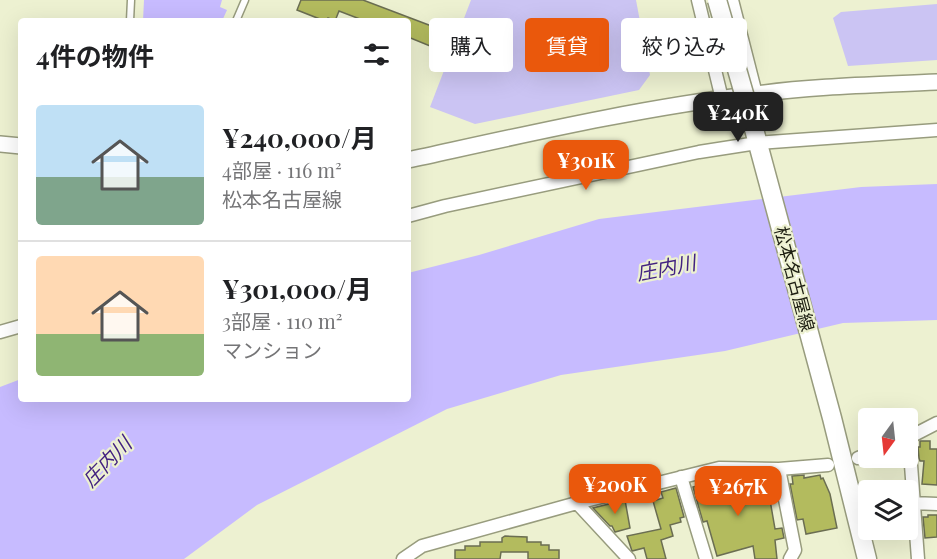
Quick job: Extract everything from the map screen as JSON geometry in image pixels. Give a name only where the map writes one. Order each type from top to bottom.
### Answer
[{"type":"main road","name":"松本名古屋線","points":[[717,0],[831,412],[867,559]]},
{"type":"street","points":[[698,0],[722,99]]},
{"type":"street","points":[[732,0],[756,94]]},
{"type":"street","points":[[411,159],[630,113],[722,99],[809,89],[937,82]]},
{"type":"street","points":[[411,215],[699,152],[759,151],[937,130]]},
{"type":"street","points":[[0,144],[18,146]]},
{"type":"street","points":[[0,332],[18,327]]},
{"type":"street","points":[[918,433],[937,423]]},
{"type":"street","points":[[403,559],[422,546],[577,503],[719,468],[780,469],[828,465]]},
{"type":"street","points":[[780,469],[795,550],[790,559]]},
{"type":"street","points":[[681,477],[706,559]]},
{"type":"street","points":[[577,503],[629,559]]},
{"type":"street","points":[[918,503],[937,504]]},
{"type":"street","points":[[916,540],[918,559]]},
{"type":"lane","points":[[129,18],[131,0]]},
{"type":"lane","points":[[237,18],[244,0]]},
{"type":"shaded area","points":[[471,0],[636,0],[639,18],[621,18],[621,72],[649,72],[650,75],[639,90],[475,124],[430,107],[443,72],[513,72],[513,18],[464,18]]},
{"type":"shaded area","points":[[937,4],[937,60],[848,66],[833,18],[841,12]]},
{"type":"water","points":[[144,0],[222,0],[220,7],[227,10],[223,18],[143,18]]},
{"type":"water","name":"庄内川","points":[[937,184],[937,320],[843,323],[725,351],[561,375],[447,409],[257,505],[184,559],[0,559],[0,387],[18,380],[18,402],[411,402],[411,272],[479,255],[599,219],[861,187]]},
{"type":"building","points":[[301,0],[363,0],[410,18],[357,18],[339,11],[336,18],[317,18],[297,10]]},
{"type":"building","points":[[411,18],[429,25],[429,46],[411,38]]},
{"type":"building","points":[[920,441],[930,441],[930,449],[937,449],[937,485],[922,484],[924,461],[920,461],[919,458],[918,447],[920,447]]},
{"type":"building","points":[[804,475],[804,478],[820,475],[821,479],[823,478],[830,494],[837,528],[806,534],[803,519],[797,520],[790,484],[793,484],[792,476]]},
{"type":"building","points":[[730,476],[732,486],[762,480],[766,501],[770,500],[775,529],[782,528],[784,538],[775,540],[777,559],[755,559],[753,546],[717,556],[707,521],[703,522],[693,487],[708,483],[707,479]]},
{"type":"building","points":[[676,488],[684,517],[680,518],[681,522],[670,525],[673,536],[661,540],[666,559],[647,559],[644,548],[632,551],[627,536],[661,529],[653,501],[663,498],[661,492]]},
{"type":"building","points":[[625,500],[630,528],[615,532],[612,526],[593,508]]},
{"type":"building","points":[[928,515],[937,515],[937,537],[925,538],[923,517],[928,517]]},
{"type":"building","points":[[505,536],[527,537],[527,542],[541,542],[541,545],[549,545],[549,550],[559,550],[559,559],[528,559],[528,552],[501,552],[500,559],[455,559],[455,550],[465,550],[465,546],[480,546],[480,542],[502,542]]}]
